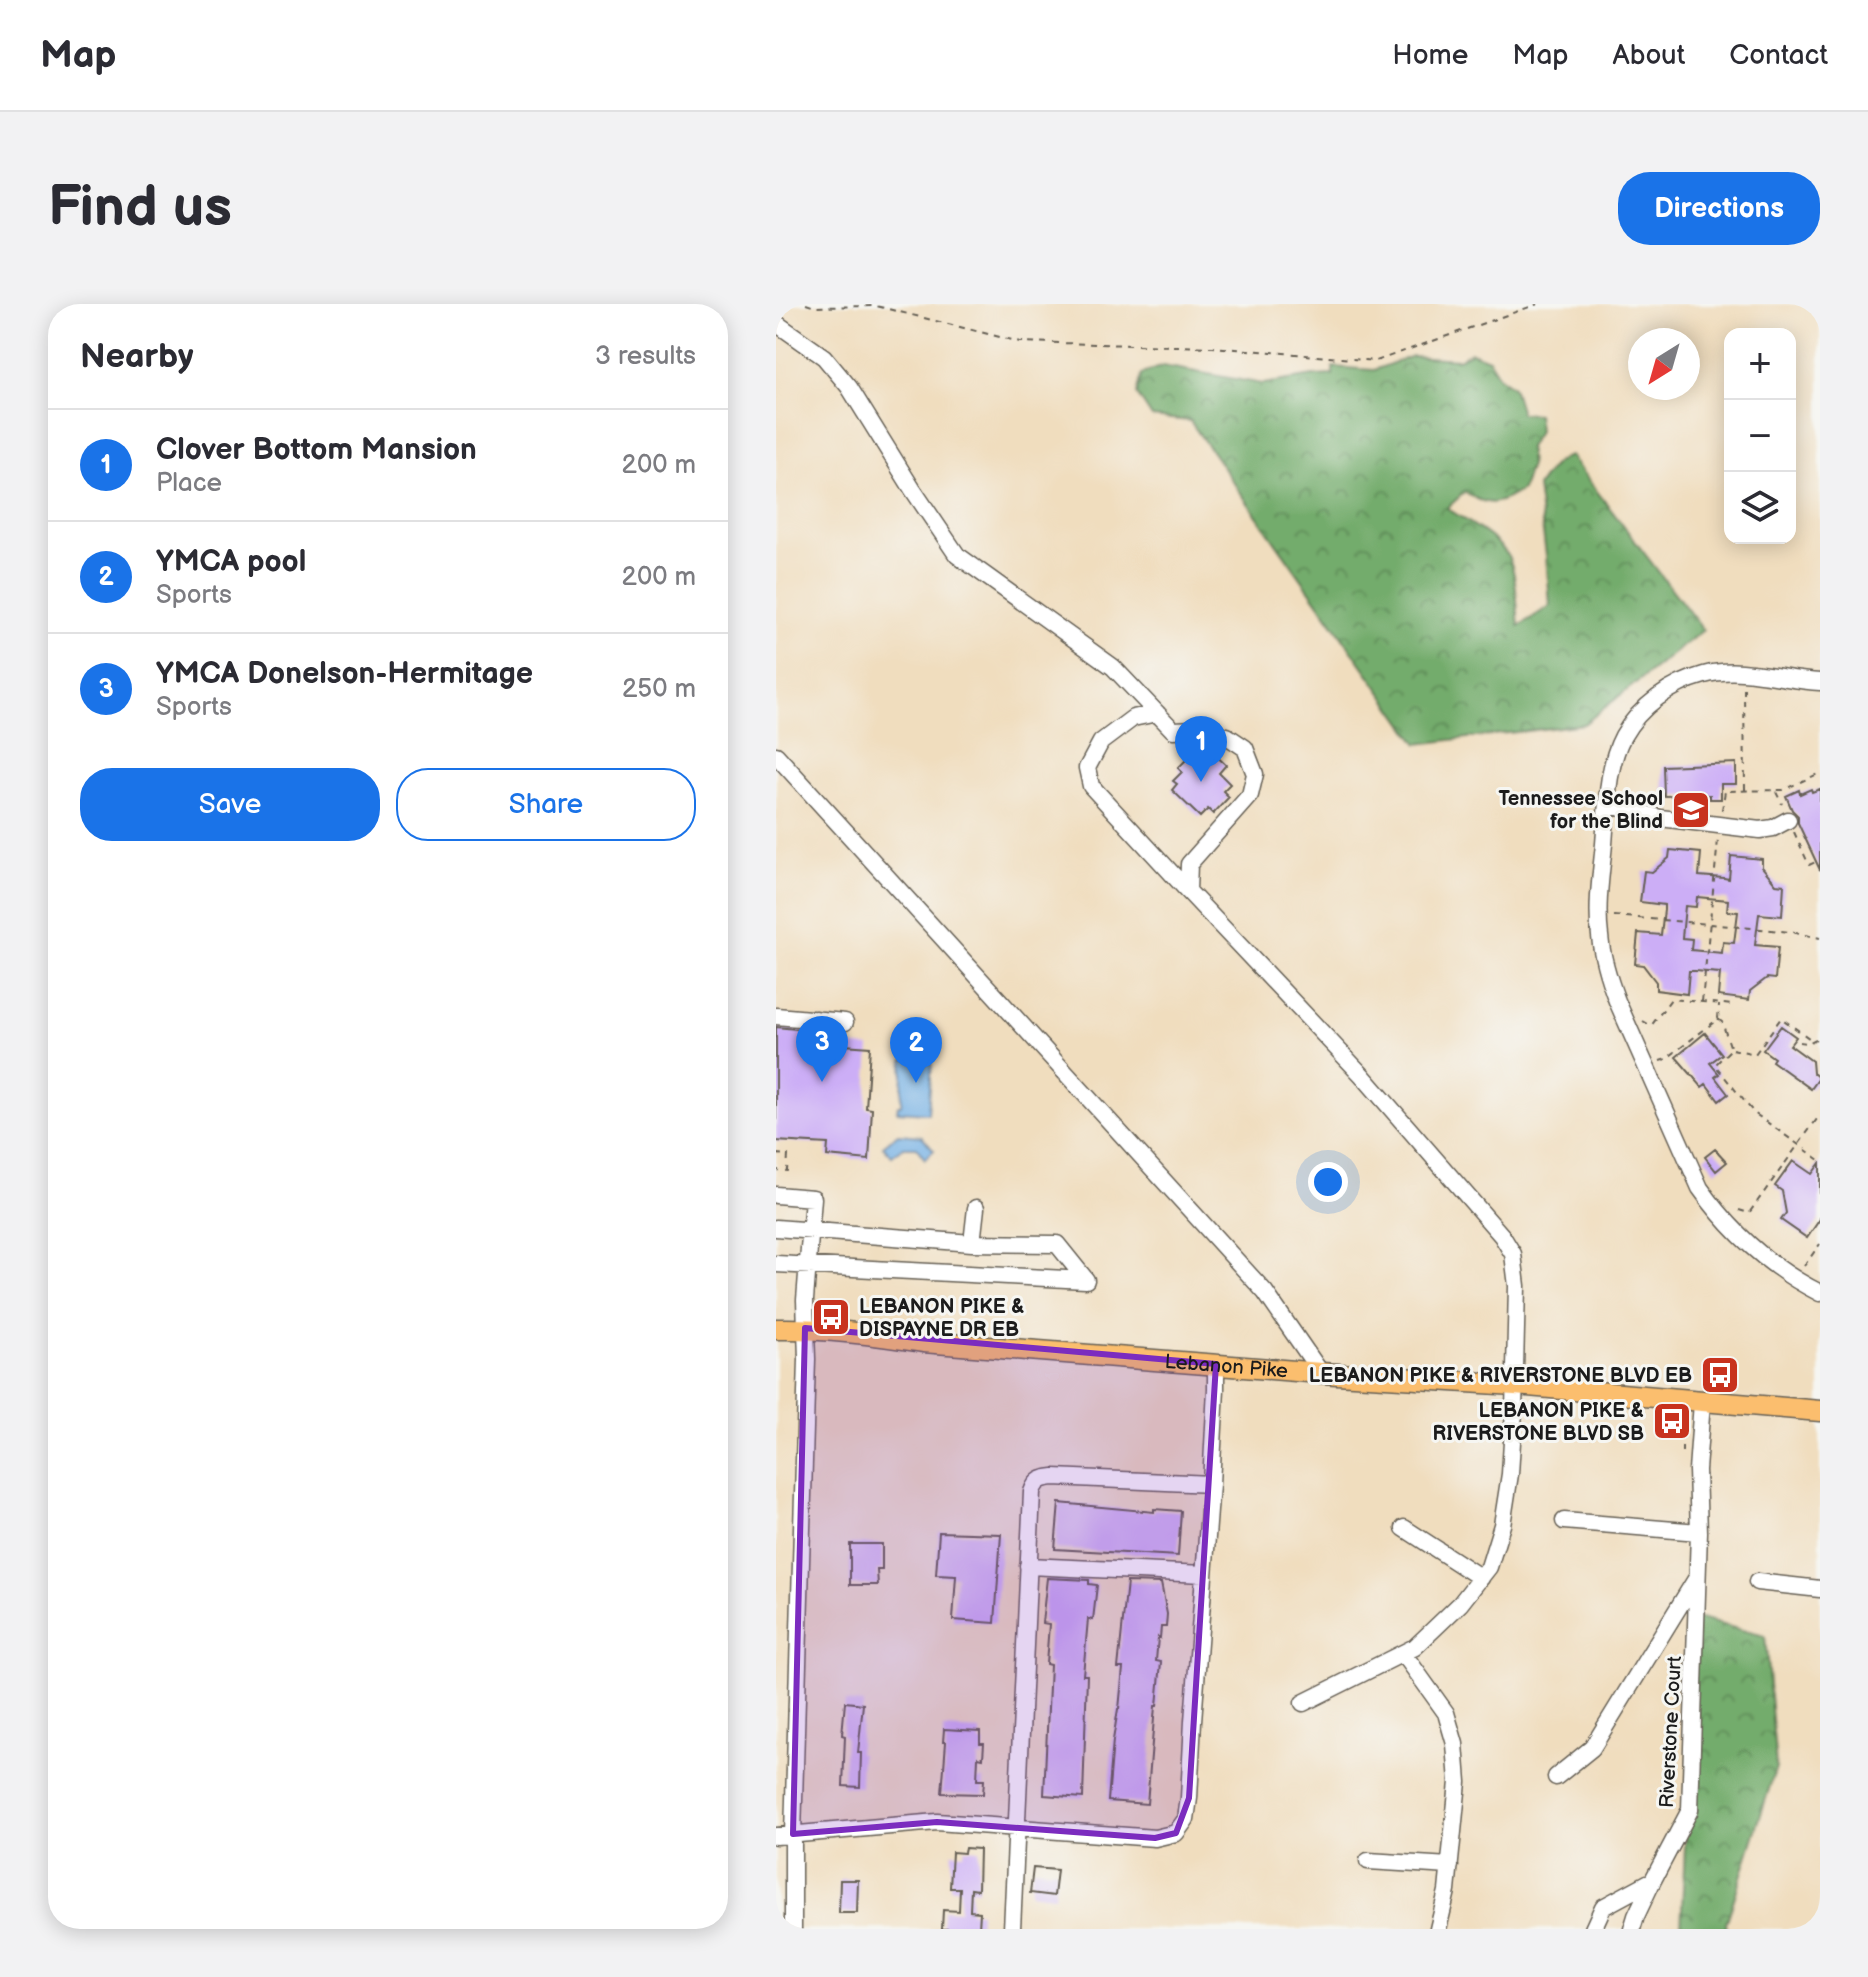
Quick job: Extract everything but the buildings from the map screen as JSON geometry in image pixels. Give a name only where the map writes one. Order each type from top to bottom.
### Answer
[{"type":"main road","name":"Lebanon Pike","points":[[776,1329],[805,1328],[923,1342],[1515,1385],[1820,1411]]},
{"type":"street","points":[[776,323],[824,357],[849,387],[957,555],[1113,667],[1173,730],[1197,729],[1227,736],[1245,748],[1255,774],[1250,795],[1189,864],[1188,891]]},
{"type":"street","points":[[1820,682],[1719,672],[1689,680],[1667,691],[1635,719],[1621,739],[1612,768],[1599,916],[1599,935],[1607,974],[1695,1178],[1711,1202],[1758,1253],[1820,1293]]},
{"type":"street","points":[[1157,713],[1133,718],[1101,742],[1087,768],[1091,786],[1362,1075],[1502,1236],[1513,1254],[1517,1286],[1510,1474],[1502,1525],[1489,1567],[1460,1604],[1415,1647],[1303,1703]]},
{"type":"street","points":[[776,755],[1265,1292],[1321,1373]]},
{"type":"street","points":[[1607,804],[1660,818],[1760,830],[1773,828],[1788,820]]},
{"type":"street","points":[[776,1016],[845,1022]]},
{"type":"street","points":[[816,1019],[818,1051]]},
{"type":"street","points":[[776,1195],[813,1198],[805,1328],[807,1359],[793,1929]]},
{"type":"street","points":[[972,1243],[976,1208]]},
{"type":"street","points":[[776,1228],[972,1243],[1057,1244],[1086,1280],[776,1264]]},
{"type":"street","points":[[776,1836],[937,1822],[1155,1838],[1176,1833],[1186,1819],[1189,1798],[1211,1484],[1216,1364]]},
{"type":"street","name":"Riverstone Court","points":[[1632,1929],[1653,1880],[1690,1810],[1699,1532],[1697,1470],[1702,1402]]},
{"type":"street","points":[[1012,1929],[1028,1566],[1035,1483],[1054,1477],[1211,1484]]},
{"type":"street","points":[[1564,1521],[1699,1532]]},
{"type":"street","points":[[1404,1528],[1481,1578]]},
{"type":"street","points":[[1028,1566],[1204,1574]]},
{"type":"street","name":"Riverstone Court","points":[[1556,1777],[1592,1748],[1697,1577]]},
{"type":"street","points":[[1757,1582],[1820,1589]]},
{"type":"street","points":[[1403,1653],[1446,1713],[1455,1744],[1458,1782],[1447,1891],[1438,1929]]},
{"type":"street","points":[[1368,1861],[1450,1866]]},
{"type":"street","points":[[1593,1929],[1603,1907],[1653,1880]]},
{"type":"path","points":[[806,304],[815,307],[876,306],[1020,342],[1213,347],[1376,361],[1538,304]]},
{"type":"path","points":[[1743,673],[1745,791]]},
{"type":"path","points":[[1702,1002],[1725,791],[1783,790],[1820,773]]},
{"type":"path","points":[[1599,916],[1791,932],[1820,938]]},
{"type":"path","points":[[1632,1037],[1643,1020],[1651,1026],[1671,999],[1733,1005]]},
{"type":"path","points":[[1645,1065],[1666,1059],[1718,1019],[1719,1004]]},
{"type":"path","points":[[1731,1049],[1755,1054],[1781,1018],[1813,1041]]},
{"type":"path","points":[[1718,1019],[1722,1022],[1731,1049]]},
{"type":"path","points":[[1799,1042],[1805,1044],[1820,1037]]},
{"type":"path","points":[[1731,1049],[1715,1065],[1751,1109],[1820,1160]]},
{"type":"path","points":[[1728,1222],[1739,1210],[1749,1213],[1817,1119]]},
{"type":"path","points":[[776,1154],[788,1155],[787,1171],[776,1170]]},
{"type":"path","points":[[1795,1278],[1820,1244]]},
{"type":"highlighted area","points":[[805,1328],[1216,1364],[1189,1798],[1176,1833],[1155,1838],[937,1822],[793,1834]]},
{"type":"green space","points":[[1471,352],[1489,359],[1499,377],[1513,387],[1521,413],[1537,414],[1539,431],[1528,447],[1530,465],[1522,490],[1494,503],[1481,501],[1465,492],[1447,508],[1489,536],[1508,556],[1515,581],[1519,626],[1550,606],[1537,487],[1555,464],[1570,456],[1703,630],[1584,724],[1418,744],[1190,421],[1152,417],[1137,394],[1142,374],[1163,366],[1263,384],[1333,375],[1333,367],[1374,370],[1412,356],[1458,359]]},
{"type":"green space","points":[[1696,1618],[1765,1636],[1776,1767],[1726,1924],[1727,1929],[1681,1929]]},
{"type":"water","points":[[904,1059],[932,1061],[928,1113],[897,1111],[898,1105],[901,1105]]},
{"type":"water","points":[[898,1134],[922,1136],[934,1150],[925,1159],[916,1147],[903,1147],[892,1156],[883,1146]]},
{"type":"place","name":"Clover Bottom Mansion","points":[[1201,782]]},
{"type":"place","name":"Tennessee School for the Blind","points":[[1691,810]]},
{"type":"place","name":"YMCA Donelson-Hermitage","points":[[822,1082]]},
{"type":"place","name":"YMCA pool","points":[[916,1083]]},
{"type":"place","name":"LEBANON PIKE & DISPAYNE DR EB","points":[[831,1317]]},
{"type":"place","name":"LEBANON PIKE & RIVERSTONE BLVD EB","points":[[1720,1375]]},
{"type":"place","name":"LEBANON PIKE & RIVERSTONE BLVD SB","points":[[1672,1421]]}]
